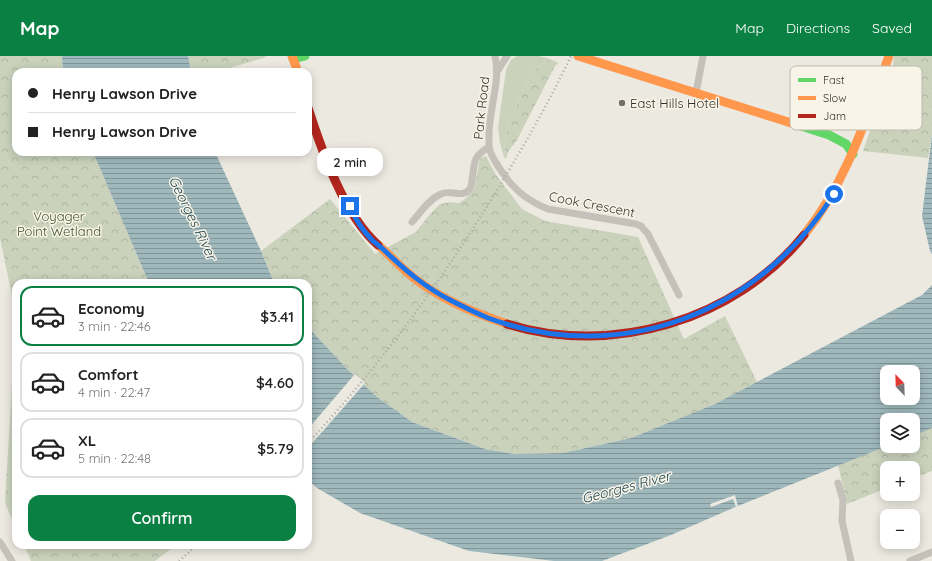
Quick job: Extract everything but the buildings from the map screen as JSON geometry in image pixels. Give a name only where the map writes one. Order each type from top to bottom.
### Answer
[{"type":"main road","points":[[297,68],[293,57],[305,56]]},
{"type":"main road","points":[[578,56],[790,123]]},
{"type":"main road","points":[[885,66],[889,56]]},
{"type":"main road","points":[[312,122],[317,139],[329,168],[355,218],[367,234],[425,286],[465,308],[498,321],[533,330],[570,335],[614,335],[643,331],[679,321],[712,307],[740,291],[768,271],[801,238],[822,212],[839,185],[863,130]]},
{"type":"main road","points":[[813,130],[829,135],[846,144],[853,154]]},
{"type":"main road","points":[[829,135],[850,137],[861,135]]},
{"type":"street","name":"Park Road","points":[[412,222],[434,198],[445,192],[460,194],[467,191],[471,186],[476,156],[481,151],[489,147],[489,129],[497,72],[495,56]]},
{"type":"street","name":"Park Road","points":[[497,72],[506,56]]},
{"type":"street","points":[[696,93],[703,56]]},
{"type":"street","name":"Cook Crescent","points":[[489,147],[499,167],[515,189],[538,206],[548,210],[641,226],[648,234],[679,295]]},
{"type":"street","points":[[838,483],[842,500],[842,521],[851,561]]},
{"type":"street","points":[[0,542],[12,561]]},
{"type":"street","points":[[910,561],[932,552]]},
{"type":"green space","name":"Voyager Point Wetland","points":[[0,56],[62,56],[63,68],[12,68],[12,156],[95,156],[147,279],[12,279],[12,296],[0,238]]},
{"type":"green space","points":[[188,56],[266,56],[230,68],[190,68]]},
{"type":"green space","points":[[517,56],[539,56],[550,59],[531,73],[508,125],[505,137],[504,157],[498,128],[506,70],[511,60]]},
{"type":"green space","points":[[894,56],[932,56],[932,134],[928,158],[863,151],[870,130],[922,130],[922,66],[893,66]]},
{"type":"green space","points":[[550,59],[559,63],[555,66],[517,140],[508,152],[506,159],[504,157],[505,137],[508,125],[531,73]]},
{"type":"green space","points":[[486,156],[496,175],[522,209],[545,221],[638,237],[684,339],[725,316],[757,382],[715,404],[631,438],[563,453],[514,454],[485,449],[412,422],[377,397],[347,369],[312,331],[312,279],[272,279],[261,251],[330,199],[375,254],[416,232],[440,204],[450,202],[459,203],[465,199],[474,190],[480,158]]},
{"type":"green space","points":[[12,383],[12,519],[5,503]]},
{"type":"green space","points":[[932,428],[932,471],[920,475],[920,461],[880,461],[880,491],[847,504],[838,465],[880,449],[880,453],[920,453],[920,433]]},
{"type":"green space","points":[[26,549],[171,549],[155,561],[31,561]]},
{"type":"water","points":[[62,56],[188,56],[190,68],[63,68]]},
{"type":"water","points":[[932,134],[932,254],[922,216]]},
{"type":"water","name":"Georges River","points":[[95,156],[217,156],[272,279],[147,279]]},
{"type":"water","name":"Georges River","points":[[932,285],[932,428],[920,433],[920,413],[880,413],[880,449],[733,508],[671,535],[602,561],[554,561],[469,551],[360,513],[317,488],[312,484],[312,331],[347,369],[377,397],[412,422],[485,449],[514,454],[563,453],[631,438],[715,404],[922,295]]},
{"type":"pier","points":[[355,374],[365,383],[312,443],[312,424]]},
{"type":"pier","points":[[735,495],[738,507],[736,507],[733,499],[711,507],[710,504]]},
{"type":"railway","points":[[312,438],[366,377],[445,271],[515,160],[544,109],[571,56]]},
{"type":"railway","points":[[179,561],[192,549]]},
{"type":"traffic: fast","points":[[293,59],[305,56]]},
{"type":"traffic: fast","points":[[813,130],[829,135],[846,144],[853,154]]},
{"type":"traffic: slow","points":[[292,56],[296,68]]},
{"type":"traffic: slow","points":[[578,56],[790,123]]},
{"type":"traffic: slow","points":[[885,66],[889,56]]},
{"type":"traffic: slow","points":[[804,235],[819,215],[832,193],[844,171],[861,130]]},
{"type":"traffic: slow","points":[[378,245],[409,274],[436,293],[471,310],[507,324]]},
{"type":"traffic: jam","points":[[312,120],[327,162],[345,200],[355,217],[378,245]]},
{"type":"traffic: jam","points":[[507,324],[547,333],[588,336],[629,333],[669,324],[708,309],[744,289],[776,265],[804,235]]},
{"type":"place","name":"East Hills Hotel","points":[[622,103]]},
{"type":"route","points":[[350,206],[355,218],[374,241],[415,279],[440,296],[487,318],[518,327],[559,334],[582,336],[614,335],[662,326],[698,313],[732,296],[759,278],[794,247],[822,212],[834,194]]}]
